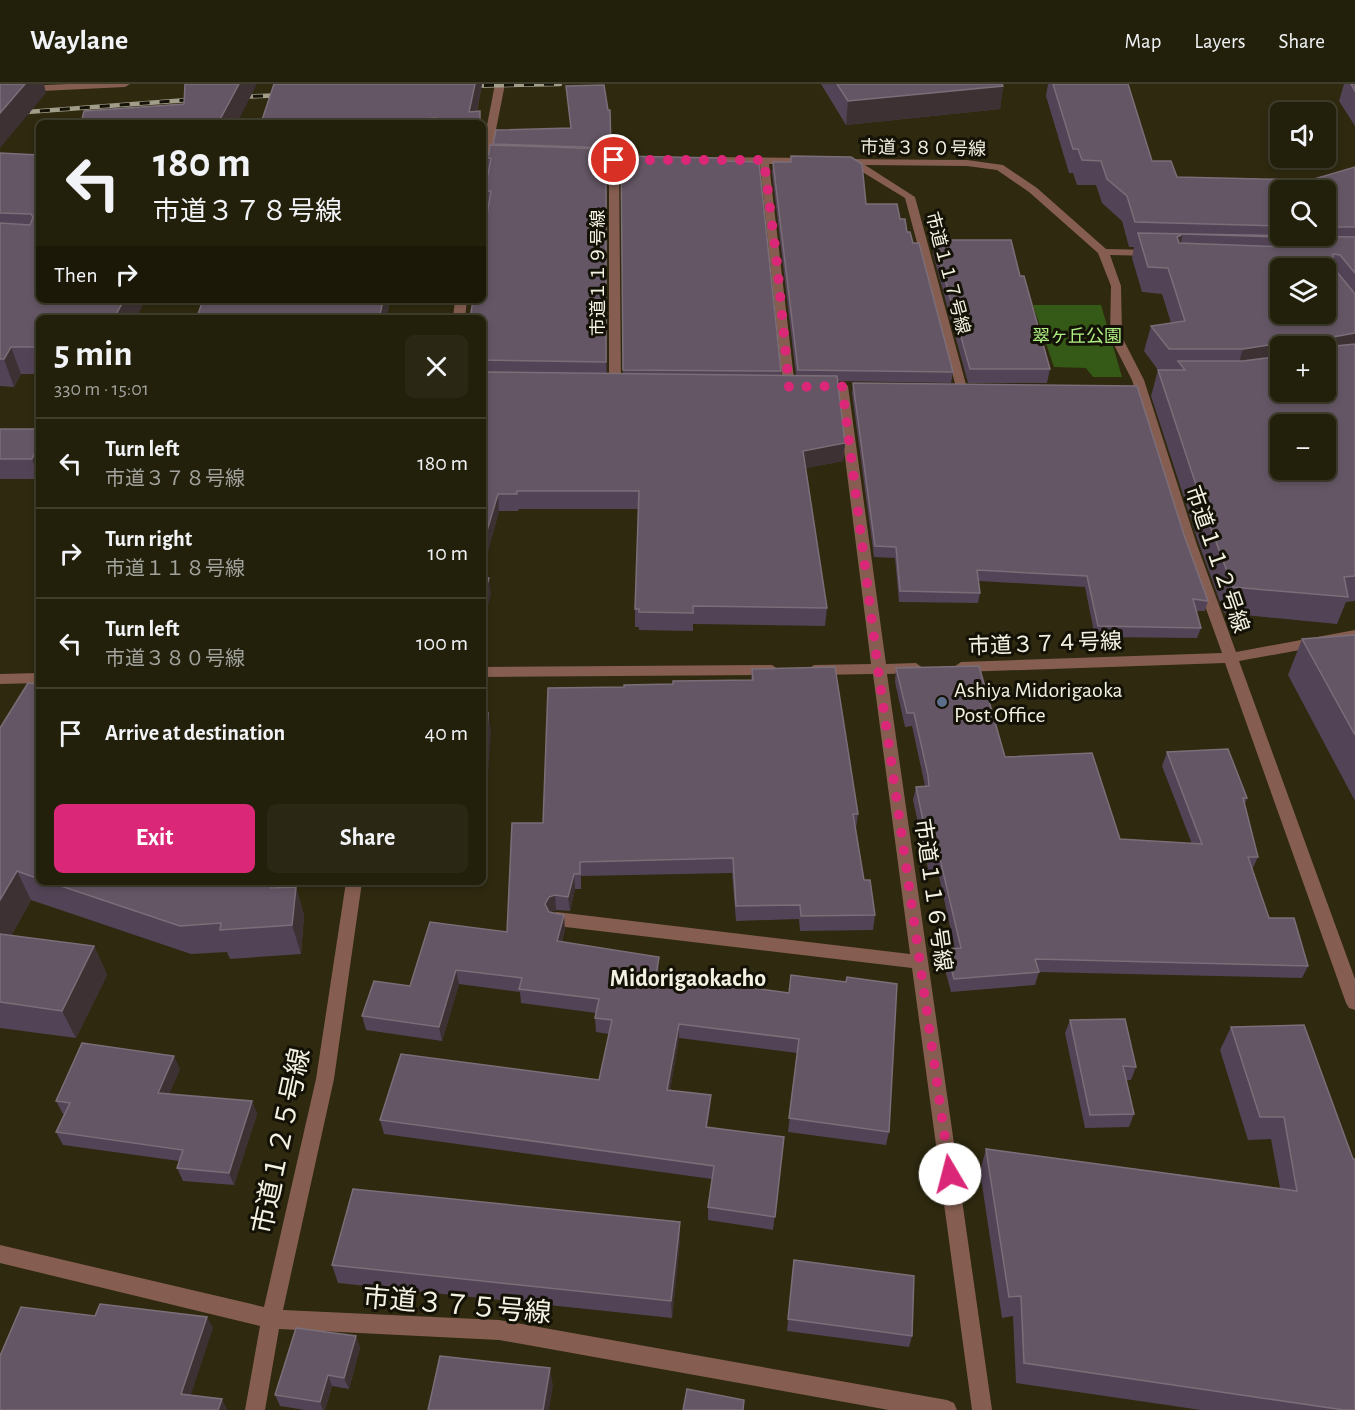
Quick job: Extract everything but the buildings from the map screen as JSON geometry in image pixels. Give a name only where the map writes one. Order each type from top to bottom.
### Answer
[{"type":"street","points":[[0,90],[125,84]]},
{"type":"street","points":[[497,156],[486,156],[500,84]]},
{"type":"street","points":[[579,159],[648,160]]},
{"type":"street","name":"市道１１９号線","points":[[614,160],[615,385]]},
{"type":"street","points":[[683,160],[819,162]]},
{"type":"street","points":[[764,160],[789,387]]},
{"type":"street","name":"市道３８０号線","points":[[831,162],[1000,166]]},
{"type":"street","name":"市道１１７号線","points":[[853,162],[910,197],[961,388]]},
{"type":"street","name":"市道１１２号線","points":[[1000,166],[1033,190],[1103,252],[1116,286],[1116,337],[1138,385],[1230,658],[1355,1003]]},
{"type":"street","points":[[1103,252],[1171,254]]},
{"type":"street","points":[[1103,252],[1159,262]]},
{"type":"street","name":"市道１１６号線","points":[[842,386],[878,669],[921,962],[982,1410]]},
{"type":"street","name":"市道３７４号線","points":[[486,672],[878,669],[1230,658],[1355,635]]},
{"type":"street","points":[[0,679],[36,678]]},
{"type":"street","name":"市道１２５号線","points":[[255,1410],[271,1319],[325,1079],[354,885]]},
{"type":"street","points":[[557,919],[921,962]]},
{"type":"street","name":"市道３７５号線","points":[[0,1254],[271,1319],[499,1330],[947,1410]]},
{"type":"green space","name":"翠ヶ丘公園","points":[[1033,305],[1101,305],[1122,377],[1093,377],[1086,368],[1054,367]]},
{"type":"railway","points":[[464,86],[560,84]]},
{"type":"railway","points":[[233,97],[287,95]]},
{"type":"railway","points":[[0,114],[201,99]]},
{"type":"place","name":"Ashiya Midorigaoka Post Office","points":[[942,702]]},
{"type":"district","name":"Midorigaokacho","points":[[688,978]]},
{"type":"route","points":[[614,160],[764,160],[789,387],[842,386],[878,669],[950,1174]]}]
